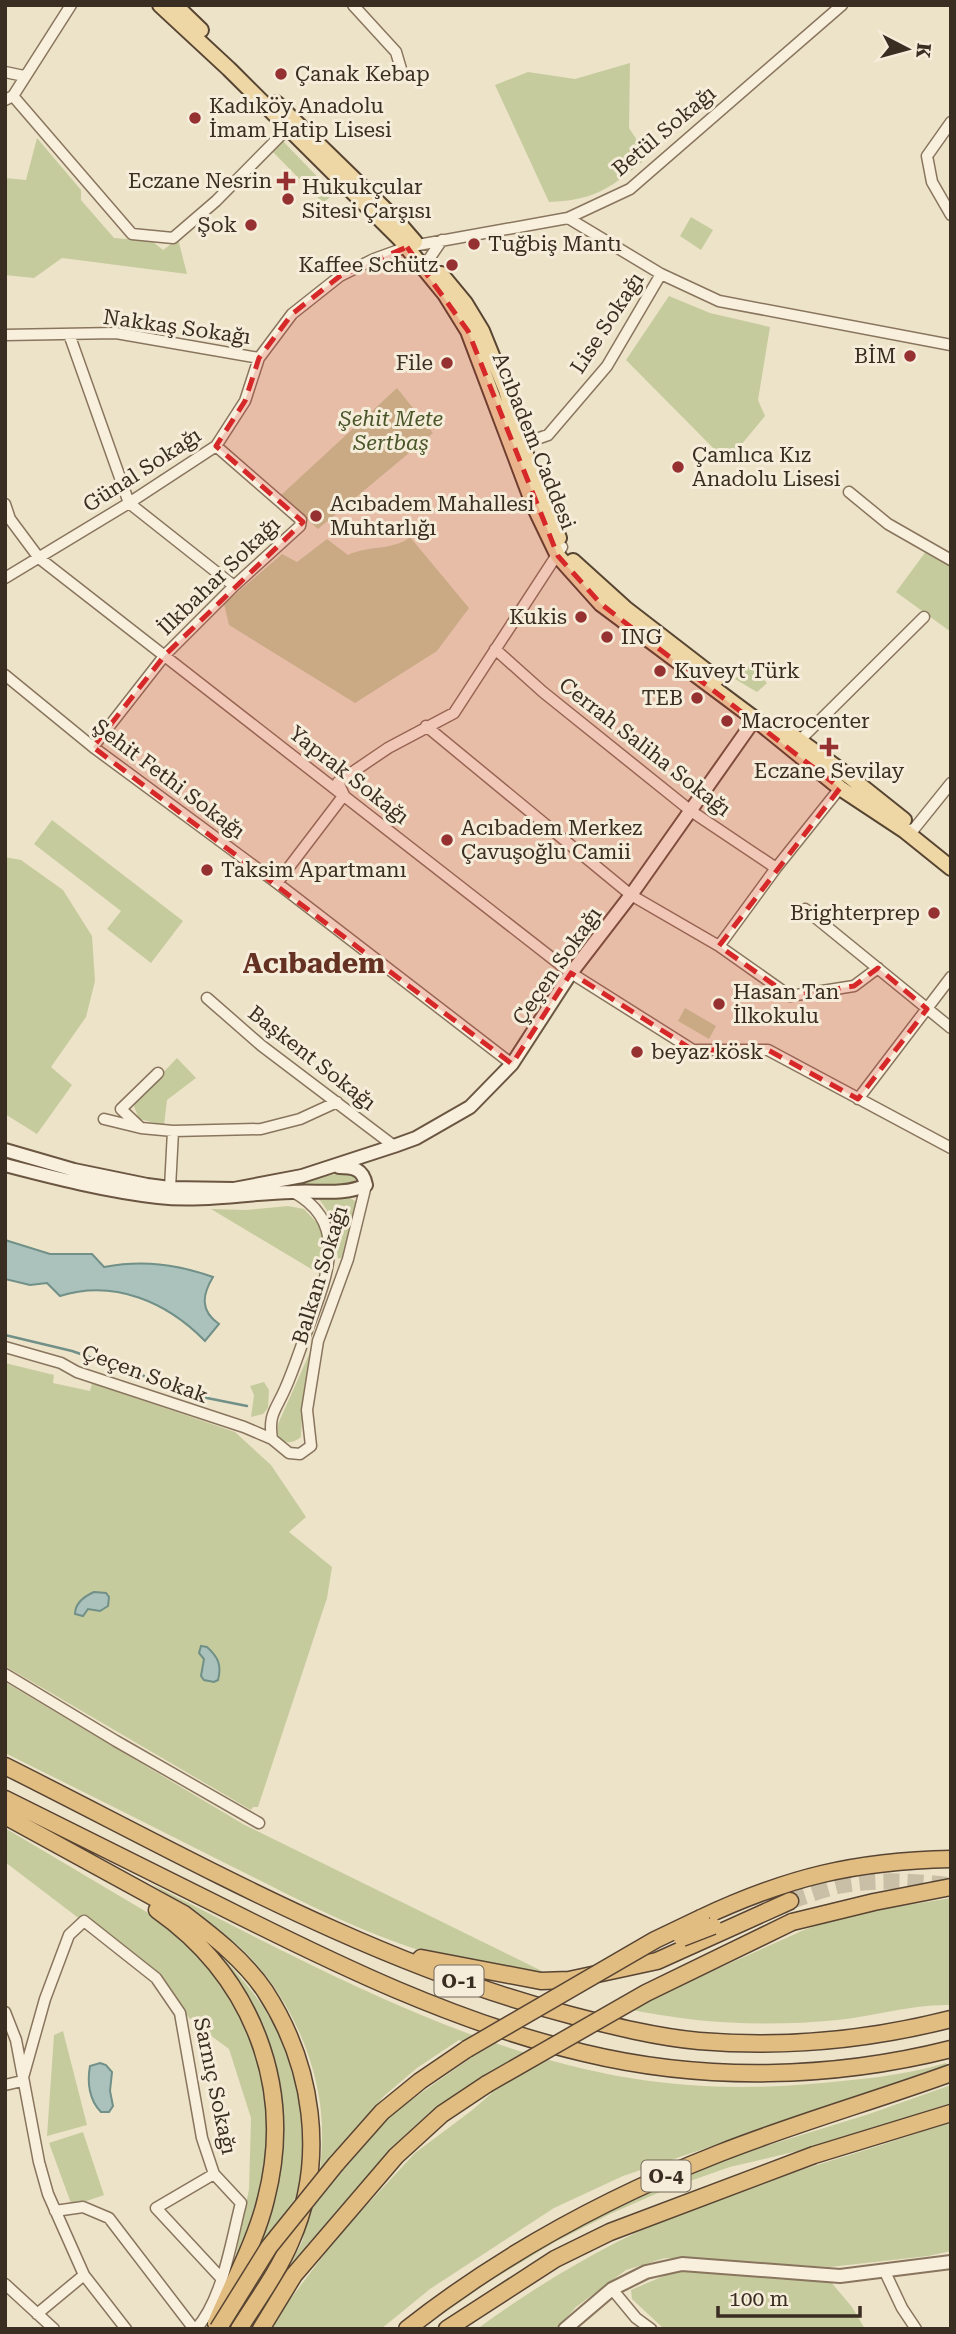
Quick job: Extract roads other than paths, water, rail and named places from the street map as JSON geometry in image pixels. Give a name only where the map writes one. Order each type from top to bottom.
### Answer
[{"type":"highway","name":"O-1","points":[[5,1766],[298,1913],[372,1947],[483,1990],[536,2006],[646,2033],[697,2041],[780,2043],[830,2040],[877,2034],[951,2019]]},
{"type":"highway","name":"O-1","points":[[5,1798],[291,1943],[362,1975],[491,2025],[584,2053],[694,2070],[773,2073],[883,2063],[951,2049]]},
{"type":"highway","points":[[5,1816],[184,1914],[208,1932],[264,1990],[297,2053],[306,2086],[312,2148],[304,2198],[292,2241],[239,2329]]},
{"type":"highway","points":[[74,1854],[174,1922],[195,1940],[237,1993],[255,2026],[271,2082],[275,2113],[273,2171],[266,2202],[216,2329]]},
{"type":"highway","points":[[707,1922],[741,1899],[795,1880],[838,1869],[884,1862],[951,1859]]},
{"type":"highway","points":[[261,2329],[294,2275],[396,2156],[442,2114],[487,2084],[646,1993],[792,1922],[951,1887]]},
{"type":"highway","points":[[216,2329],[269,2247],[335,2164],[382,2112],[420,2081],[467,2049],[583,1981],[655,1940],[707,1922],[790,1900],[657,1961],[569,1980],[541,1981],[372,1947]]},
{"type":"highway","name":"O-4","points":[[407,2329],[433,2308],[524,2247],[641,2186],[782,2130],[951,2073]]},
{"type":"highway","points":[[447,2329],[555,2259],[610,2232],[814,2155],[951,2113]]},
{"type":"main road","name":"Acıbadem Caddesi","points":[[160,5],[229,69],[407,247],[445,294],[468,331],[534,506],[560,551],[601,604],[755,719],[840,788],[951,859]]},
{"type":"main road","name":"Acıbadem Caddesi","points":[[175,5],[397,220],[407,247],[429,259],[466,303],[482,331],[506,390],[560,551],[625,608],[850,777],[951,868]]},
{"type":"main road","name":"Çeçen Sokağı","points":[[5,1150],[74,1170],[170,1188],[234,1188],[302,1176],[333,1167],[416,1138],[470,1107],[512,1064],[571,973],[631,895],[755,719]]},
{"type":"main road","points":[[366,1185],[371,1152]]},
{"type":"main road","points":[[8,1167],[160,1198],[345,1192],[366,1185]]},
{"type":"main road","points":[[333,1167],[358,1170],[365,1175],[366,1185]]},
{"type":"main road","points":[[565,2329],[575,2324],[612,2289],[646,2272],[682,2264],[840,2276],[951,2262]]},
{"type":"main road","points":[[454,2329],[470,2315]]},
{"type":"street","points":[[353,5],[396,52],[401,69]]},
{"type":"street","name":"Betül Sokağı","points":[[258,358],[292,314],[341,276],[407,247],[568,218],[630,189],[842,5]]},
{"type":"street","points":[[66,7],[9,98],[132,234],[173,238],[216,201],[288,128]]},
{"type":"street","points":[[5,72],[24,76]]},
{"type":"street","points":[[951,122],[927,156],[932,182],[951,215]]},
{"type":"street","points":[[568,218],[661,274],[719,300],[951,345]]},
{"type":"street","points":[[429,259],[442,240]]},
{"type":"street","name":"Lise Sokağı","points":[[522,444],[548,435],[607,366],[661,274]]},
{"type":"street","name":"Nakkaş Sokağı","points":[[5,335],[116,333],[258,358]]},
{"type":"street","points":[[69,334],[130,503],[234,586]]},
{"type":"street","name":"Günal Sokağı","points":[[5,578],[130,503],[216,446],[245,401],[258,358]]},
{"type":"street","name":"İlkbahar Sokağı","points":[[93,747],[164,655],[300,526],[301,520],[216,446]]},
{"type":"street","points":[[849,492],[888,524],[951,560]]},
{"type":"street","name":"Yaprak Sokağı","points":[[5,504],[10,519],[40,558],[571,973],[693,1050],[768,1050],[858,1099]]},
{"type":"street","points":[[277,883],[344,795],[338,782],[388,748],[454,713],[560,551]]},
{"type":"street","points":[[799,741],[924,617]]},
{"type":"street","name":"Cerrah Saliha Sokağı","points":[[495,649],[543,692],[691,811],[776,868]]},
{"type":"street","name":"Şehit Fethi Sokağı","points":[[5,676],[93,747],[277,883],[512,1064]]},
{"type":"street","points":[[426,726],[631,895],[719,946],[790,996],[854,986],[878,968]]},
{"type":"street","points":[[909,830],[951,783]]},
{"type":"street","points":[[719,946],[776,868],[840,788]]},
{"type":"street","points":[[805,909],[951,1028]]},
{"type":"street","points":[[951,977],[858,1099],[951,1148]]},
{"type":"street","name":"Başkent Sokağı","points":[[207,998],[262,1046],[394,1146]]},
{"type":"street","points":[[141,1128],[121,1110],[158,1073]]},
{"type":"street","points":[[104,1119],[141,1128],[261,1129],[300,1119],[337,1102]]},
{"type":"street","points":[[170,1188],[173,1130]]},
{"type":"street","name":"Balkan Sokağı","points":[[300,1454],[311,1446],[307,1410],[318,1341],[348,1259],[366,1185]]},
{"type":"street","name":"Balkan Sokağı","points":[[272,1438],[269,1423],[272,1413],[294,1367],[327,1272],[328,1237],[325,1222],[312,1204],[293,1192]]},
{"type":"street","name":"Çeçen Sokak","points":[[5,1347],[61,1363],[77,1372],[272,1438],[289,1453],[300,1454]]},
{"type":"street","points":[[5,1674],[259,1824]]},
{"type":"street","name":"Sarnıç Sokağı","points":[[22,2081],[45,1998],[69,1935],[84,1921],[156,1978],[180,2013],[202,2138],[214,2174],[241,2203],[221,2278],[202,2322],[195,2329]]},
{"type":"street","points":[[5,2012],[16,2040],[22,2081],[48,2194],[84,2275],[126,2329]]},
{"type":"street","points":[[5,2085],[22,2081]]},
{"type":"street","points":[[214,2174],[156,2208],[221,2278]]},
{"type":"street","points":[[55,2211],[83,2207],[109,2218],[195,2329]]},
{"type":"street","points":[[885,2272],[902,2308],[916,2329]]},
{"type":"street","points":[[37,2314],[84,2275]]},
{"type":"street","points":[[7,2289],[54,2329]]},
{"type":"street","points":[[612,2289],[636,2318],[651,2329]]},
{"type":"water","points":[[5,1240],[50,1254],[92,1254],[104,1267],[159,1264],[213,1277],[205,1302],[208,1314],[219,1324],[205,1341],[174,1315],[157,1305],[120,1292],[80,1291],[60,1296],[47,1283],[30,1285],[5,1279]]},
{"type":"water","points":[[94,1592],[106,1593],[109,1597],[108,1606],[100,1611],[88,1609],[83,1616],[75,1614],[81,1600]]},
{"type":"water","points":[[201,1646],[207,1647],[218,1662],[218,1680],[214,1682],[204,1680],[201,1676],[204,1659],[199,1653]]},
{"type":"water","points":[[100,2063],[112,2072],[110,2091],[113,2106],[109,2112],[101,2112],[90,2090],[90,2066]]},
{"type":"waterway","points":[[5,1335],[72,1351],[207,1398],[247,1406]]},
{"type":"tunnel","points":[[790,1901],[838,1886],[865,1882],[948,1885]]},
{"type":"place","name":"Çanak Kebap","points":[[281,74]]},
{"type":"place","name":"Kadıköy Anadolu İmam Hatip Lisesi","points":[[195,118]]},
{"type":"place","name":"Eczane Nesrin","points":[[286,181]]},
{"type":"place","name":"Hukukçular Sitesi Çarşısı","points":[[288,199]]},
{"type":"place","name":"Şok","points":[[251,225]]},
{"type":"place","name":"Tuğbiş Mantı","points":[[474,244]]},
{"type":"place","name":"Kaffee Schütz","points":[[452,265]]},
{"type":"place","name":"BİM","points":[[910,356]]},
{"type":"place","name":"File","points":[[447,363]]},
{"type":"place","name":"Çamlıca Kız Anadolu Lisesi","points":[[678,467]]},
{"type":"place","name":"Acıbadem Mahallesi Muhtarlığı","points":[[316,516]]},
{"type":"place","name":"Kukis","points":[[581,617]]},
{"type":"place","name":"ING","points":[[607,637]]},
{"type":"place","name":"Kuveyt Türk","points":[[660,671]]},
{"type":"place","name":"TEB","points":[[697,698]]},
{"type":"place","name":"Macrocenter","points":[[727,721]]},
{"type":"place","name":"Eczane Sevilay","points":[[829,747]]},
{"type":"place","name":"Acıbadem Merkez Çavuşoğlu Camii","points":[[447,840]]},
{"type":"place","name":"Taksim Apartmanı","points":[[207,870]]},
{"type":"place","name":"Brighterprep","points":[[934,913]]},
{"type":"place","name":"Hasan Tan İlkokulu","points":[[719,1004]]},
{"type":"place","name":"beyaz kösk","points":[[637,1052]]},
{"type":"district","name":"Acıbadem","points":[[314,963]]},
{"type":"park label","name":"Şehit Mete Sertbaş","points":[[391,431]]}]
